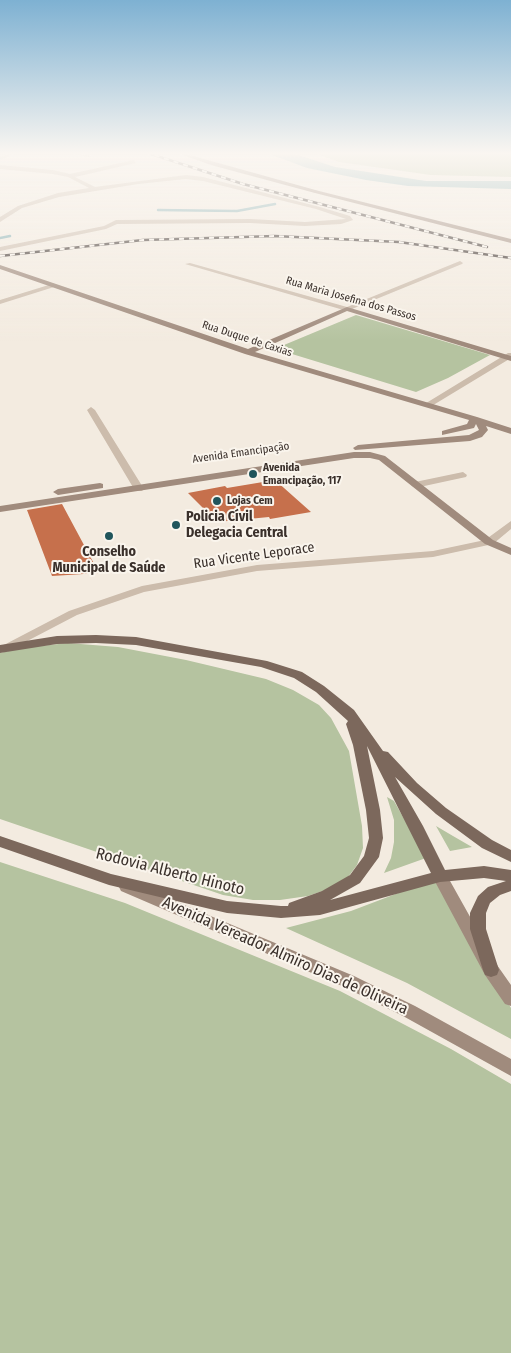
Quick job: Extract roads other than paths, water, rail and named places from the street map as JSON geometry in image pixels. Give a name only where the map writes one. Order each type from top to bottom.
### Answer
[{"type":"main road","points":[[411,215],[511,241]]},
{"type":"main road","name":"Rua Duque de Caxias","points":[[0,267],[248,352],[511,431]]},
{"type":"main road","points":[[248,352],[347,309]]},
{"type":"main road","name":"Rua Maria Josefina dos Passos","points":[[347,309],[510,357]]},
{"type":"main road","points":[[375,446],[466,429],[474,424],[474,419],[480,423],[484,430],[511,431]]},
{"type":"main road","name":"Avenida Emancipação","points":[[0,510],[136,485],[375,446],[444,441],[479,435],[484,430]]},
{"type":"main road","points":[[444,441],[390,450],[382,458],[488,542],[511,552]]},
{"type":"main road","name":"Avenida Emancipação","points":[[0,501],[136,485],[354,455],[370,455],[382,458]]},
{"type":"main road","points":[[3,648],[57,640],[136,641],[184,648],[263,664],[298,675],[320,689],[348,714],[412,786],[441,811],[487,844],[511,857]]},
{"type":"main road","points":[[281,912],[328,895],[355,879],[371,857],[376,838],[373,810],[360,745],[348,714]]},
{"type":"main road","points":[[376,747],[388,776],[416,826],[440,876],[491,970],[511,999]]},
{"type":"main road","name":"Rodovia Alberto Hinoto","points":[[0,841],[109,879],[227,907],[281,912],[320,909],[440,876],[484,872],[511,876]]},
{"type":"main road","name":"Avenida Vereador Almiro Dias de Oliveira","points":[[109,879],[348,981],[409,1011],[511,1068]]},
{"type":"main road","points":[[491,970],[478,929],[478,913],[484,900],[494,892],[511,885]]},
{"type":"street","points":[[0,249],[93,230],[117,220],[250,221],[304,224],[350,220],[348,217],[342,215]]},
{"type":"street","points":[[347,309],[460,263]]},
{"type":"street","name":"Rua Maria Josefina dos Passos","points":[[188,264],[347,309]]},
{"type":"street","points":[[427,405],[510,357]]},
{"type":"street","points":[[91,410],[136,485]]},
{"type":"street","points":[[488,542],[511,524]]},
{"type":"street","name":"Rua Vicente Leporace","points":[[3,648],[72,613],[142,589],[243,570],[433,554],[488,542]]},
{"type":"lane","points":[[0,302],[52,286]]},
{"type":"lane","points":[[415,485],[463,475]]},
{"type":"waterway","points":[[0,238],[10,236]]},
{"type":"railway","points":[[364,215],[487,247]]},
{"type":"railway","points":[[0,256],[143,240],[275,236],[399,242],[511,258]]},
{"type":"place","name":"Avenida Emancipação, 117","points":[[253,474]]},
{"type":"place","name":"Lojas Cem","points":[[217,501]]},
{"type":"place","name":"Policia Cívil Delegacia Central","points":[[176,525]]},
{"type":"place","name":"Conselho Municipal de Saúde","points":[[109,536]]}]
